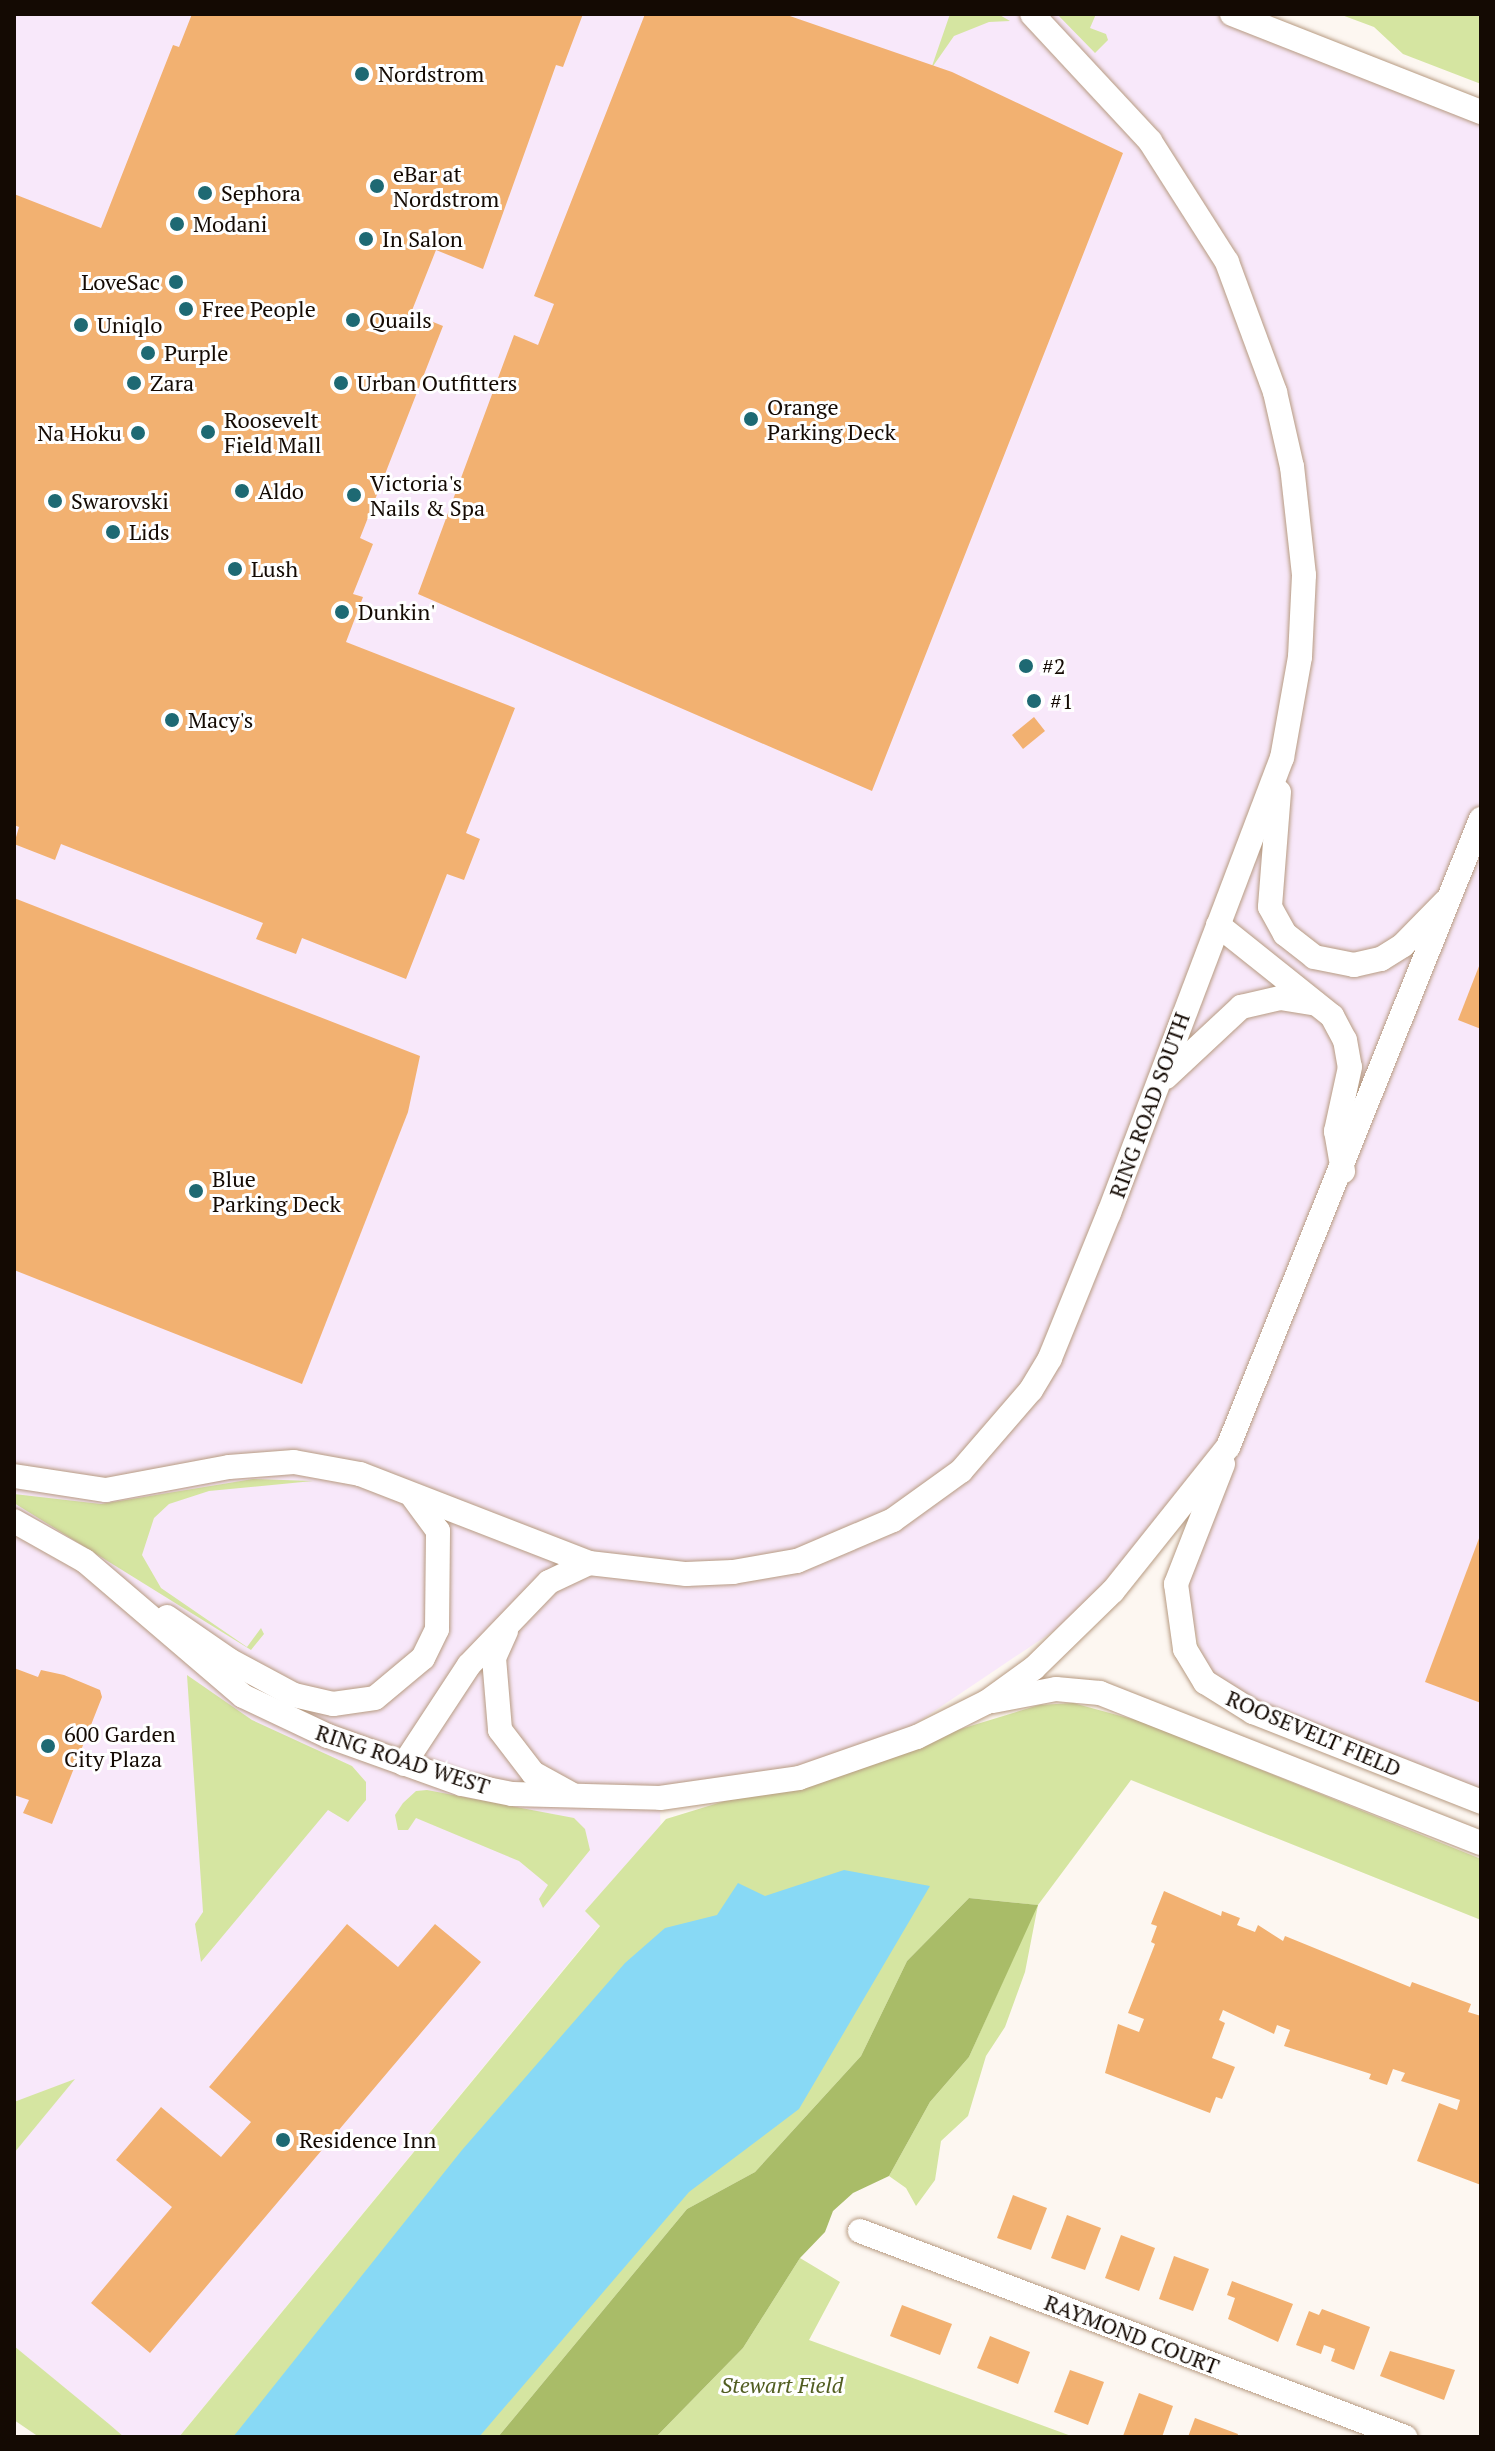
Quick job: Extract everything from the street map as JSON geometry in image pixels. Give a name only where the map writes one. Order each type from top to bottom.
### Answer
[{"type":"street","name":"RING ROAD SOUTH","points":[[589,1563],[686,1574],[797,1561],[893,1520],[961,1471],[1000,1431],[1050,1358],[1160,1083],[1282,758],[1300,657],[1302,538],[1284,428],[1253,323],[1227,262],[1172,169],[1112,96],[1032,14]]},
{"type":"street","points":[[1232,14],[1481,112]]},
{"type":"street","points":[[1282,758],[1269,896],[1274,917],[1293,943],[1325,961],[1367,964],[1403,945],[1452,895]]},
{"type":"street","points":[[987,1702],[1034,1668],[1113,1591],[1228,1447],[1343,1171],[1481,819]]},
{"type":"street","points":[[1218,925],[1332,1016],[1345,1040],[1350,1067],[1336,1131],[1343,1171]]},
{"type":"street","points":[[1160,1083],[1241,1007],[1280,998],[1318,1004]]},
{"type":"street","name":"ROOSEVELT FIELD","points":[[1228,1447],[1176,1584],[1185,1649],[1205,1682],[1253,1712],[1481,1802]]},
{"type":"street","points":[[14,1476],[106,1490],[294,1462],[360,1474],[589,1563]]},
{"type":"street","points":[[139,1605],[294,1695],[333,1704],[375,1698],[423,1658],[437,1629],[438,1531],[431,1515],[410,1494]]},
{"type":"street","name":"RING ROAD WEST","points":[[14,1521],[85,1561],[243,1696],[404,1764],[512,1794],[660,1798],[799,1778],[917,1737],[987,1702]]},
{"type":"street","points":[[404,1764],[469,1665],[512,1618],[549,1582],[589,1563]]},
{"type":"street","points":[[512,1618],[494,1658],[500,1730],[533,1773],[575,1796]]},
{"type":"street","name":"ROOSEVELT FIELD","points":[[987,1702],[1056,1689],[1100,1693],[1481,1843]]},
{"type":"street","name":"RAYMOND COURT","points":[[860,2231],[1405,2437]]},
{"type":"shaded area","name":"Roosevelt Field Mall","points":[[14,14],[1232,14],[1481,112],[1481,1798],[1227,1689],[1205,1666],[1185,1593],[1223,1463],[1113,1591],[866,1757],[660,1798],[661,1873],[600,1925],[179,2437],[39,2437],[14,2420]]},
{"type":"green space","points":[[950,14],[998,14],[1010,21],[989,22],[954,36],[931,69]]},
{"type":"green space","points":[[1057,14],[1096,14],[1090,28],[1106,34],[1108,40],[1095,53]]},
{"type":"green space","points":[[1339,14],[1481,14],[1481,84],[1403,54],[1374,27]]},
{"type":"green space","points":[[253,1479],[313,1481],[209,1491],[169,1504],[154,1518],[142,1555],[161,1588],[247,1647],[261,1628],[264,1634],[251,1650],[14,1503],[14,1494],[101,1504]]},
{"type":"green space","points":[[187,1675],[252,1720],[352,1766],[366,1782],[366,1800],[348,1822],[328,1810],[201,1962],[195,1924],[203,1912]]},
{"type":"green space","points":[[1073,1703],[1143,1722],[1481,1859],[1481,1920],[1131,1780],[1038,1905],[1025,1972],[1005,2027],[986,2056],[968,2116],[941,2141],[935,2180],[916,2206],[906,2188],[889,2176],[930,2102],[969,2057],[1037,1905],[969,1898],[907,1961],[861,2056],[755,2172],[687,2209],[498,2437],[179,2437],[600,1926],[585,1911],[666,1819],[1039,1705]]},
{"type":"green space","points":[[427,1790],[574,1818],[585,1829],[590,1850],[543,1908],[539,1899],[548,1885],[519,1861],[416,1818],[408,1830],[398,1830],[395,1815],[403,1803],[416,1791]]},
{"type":"green space","points":[[969,1898],[1038,1905],[969,2057],[930,2102],[889,2176],[853,2193],[833,2211],[825,2232],[800,2258],[743,2348],[656,2437],[498,2437],[687,2209],[755,2172],[861,2056],[907,1961]]},
{"type":"green space","points":[[75,2079],[14,2153],[14,2102]]},
{"type":"green space","name":"Stewart Field","points":[[800,2258],[840,2282],[809,2340],[1074,2437],[656,2437],[743,2348]]},
{"type":"green space","points":[[14,2346],[124,2437],[39,2437],[14,2420]]},
{"type":"water","points":[[844,1870],[930,1886],[799,2109],[689,2192],[479,2437],[233,2437],[462,2150],[625,1963],[665,1928],[717,1915],[738,1883],[765,1896]]},
{"type":"building","name":"Roosevelt Field Mall","points":[[192,14],[583,14],[563,67],[556,65],[483,269],[436,250],[411,313],[443,326],[360,538],[373,544],[353,594],[363,597],[346,642],[515,708],[466,833],[480,839],[464,880],[447,874],[406,979],[302,938],[296,954],[256,939],[263,923],[61,844],[55,860],[14,844],[19,827],[14,825],[14,194],[101,228],[173,45],[179,47]]},
{"type":"building","name":"Orange Parking Deck","points":[[645,14],[784,14],[952,72],[1123,153],[872,791],[418,594],[514,335],[538,345],[554,304],[534,296]]},
{"type":"building","points":[[1034,717],[1045,731],[1023,749],[1012,735]]},
{"type":"building","name":"Blue Parking Deck","points":[[14,898],[420,1056],[408,1112],[302,1384],[14,1270]]},
{"type":"building","points":[[1481,961],[1481,1029],[1458,1020]]},
{"type":"building","points":[[1481,1533],[1481,1703],[1425,1682]]},
{"type":"building","name":"600 Garden City Plaza","points":[[14,1668],[38,1677],[41,1670],[64,1675],[100,1690],[102,1697],[52,1824],[23,1813],[29,1800],[14,1795]]},
{"type":"building","points":[[1164,1891],[1221,1916],[1222,1911],[1240,1918],[1237,1925],[1255,1932],[1258,1925],[1283,1941],[1285,1936],[1410,1987],[1412,1982],[1471,2004],[1468,2012],[1481,2016],[1481,2185],[1417,2161],[1439,2103],[1457,2110],[1460,2100],[1401,2081],[1405,2073],[1393,2069],[1387,2085],[1369,2079],[1371,2074],[1284,2046],[1290,2030],[1277,2025],[1274,2034],[1223,2010],[1219,2020],[1225,2023],[1212,2058],[1235,2067],[1222,2099],[1216,2097],[1210,2113],[1105,2073],[1118,2024],[1139,2032],[1144,2019],[1128,2013],[1155,1944],[1151,1942],[1157,1926],[1151,1924]]},
{"type":"building","name":"Residence Inn","points":[[347,1924],[398,1967],[435,1924],[481,1962],[150,2353],[91,2303],[172,2207],[116,2160],[161,2107],[221,2157],[251,2122],[209,2087]]},
{"type":"building","points":[[1013,2195],[1047,2208],[1031,2250],[997,2238]]},
{"type":"building","points":[[1067,2215],[1101,2228],[1085,2270],[1051,2258]]},
{"type":"building","points":[[1121,2235],[1155,2248],[1139,2291],[1105,2278]]},
{"type":"building","points":[[1174,2256],[1209,2269],[1193,2311],[1159,2299]]},
{"type":"building","points":[[1232,2281],[1293,2304],[1278,2342],[1228,2319],[1235,2298],[1227,2295]]},
{"type":"building","points":[[902,2305],[952,2324],[940,2355],[890,2336]]},
{"type":"building","points":[[1322,2309],[1370,2327],[1354,2370],[1331,2361],[1335,2349],[1324,2345],[1321,2354],[1296,2345],[1309,2311],[1319,2315]]},
{"type":"building","points":[[990,2336],[1030,2352],[1018,2384],[977,2368]]},
{"type":"building","points":[[1390,2351],[1455,2370],[1444,2400],[1380,2376]]},
{"type":"building","points":[[1070,2370],[1104,2382],[1088,2425],[1054,2412]]},
{"type":"building","points":[[1139,2393],[1173,2406],[1162,2437],[1123,2436]]},
{"type":"building","points":[[1195,2418],[1238,2434],[1237,2437],[1188,2437]]},
{"type":"place","name":"Nordstrom","points":[[362,74]]},
{"type":"place","name":"eBar at Nordstrom","points":[[377,186]]},
{"type":"place","name":"Sephora","points":[[205,193]]},
{"type":"place","name":"Modani","points":[[177,224]]},
{"type":"place","name":"In Salon","points":[[366,239]]},
{"type":"place","name":"LoveSac","points":[[176,282]]},
{"type":"place","name":"Free People","points":[[186,309]]},
{"type":"place","name":"Quails","points":[[353,320]]},
{"type":"place","name":"Uniqlo","points":[[81,325]]},
{"type":"place","name":"Purple","points":[[148,353]]},
{"type":"place","name":"Zara","points":[[134,383]]},
{"type":"place","name":"Urban Outfitters","points":[[341,383]]},
{"type":"place","name":"Orange Parking Deck","points":[[751,419]]},
{"type":"place","name":"Roosevelt Field Mall","points":[[208,432]]},
{"type":"place","name":"Na Hoku","points":[[138,433]]},
{"type":"place","name":"Aldo","points":[[242,491]]},
{"type":"place","name":"Victoria's Nails & Spa","points":[[354,495]]},
{"type":"place","name":"Swarovski","points":[[55,501]]},
{"type":"place","name":"Lids","points":[[113,532]]},
{"type":"place","name":"Lush","points":[[235,569]]},
{"type":"place","name":"Dunkin'","points":[[342,612]]},
{"type":"place","name":"#2","points":[[1026,666]]},
{"type":"place","name":"#1","points":[[1034,701]]},
{"type":"place","name":"Macy's","points":[[172,720]]},
{"type":"place","name":"Blue Parking Deck","points":[[196,1191]]},
{"type":"place","name":"600 Garden City Plaza","points":[[48,1746]]},
{"type":"place","name":"Residence Inn","points":[[283,2140]]}]
